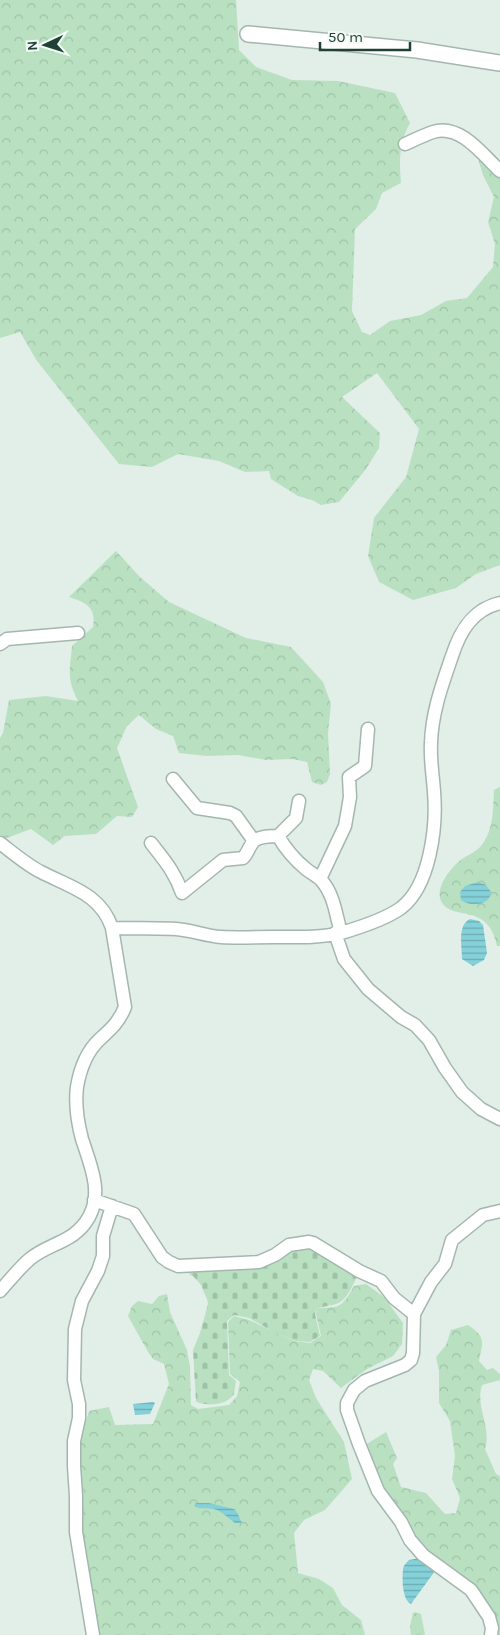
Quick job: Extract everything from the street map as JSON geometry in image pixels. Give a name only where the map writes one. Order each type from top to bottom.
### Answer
[{"type":"street","points":[[248,34],[418,50],[500,63]]},
{"type":"street","points":[[405,144],[435,131],[448,130],[456,132],[500,171]]},
{"type":"street","points":[[112,928],[178,929],[228,937],[311,937],[338,933],[385,916],[400,908],[412,896],[420,884],[427,864],[435,816],[431,745],[433,718],[438,695],[456,644],[465,626],[484,608],[500,603]]},
{"type":"street","points":[[0,644],[7,639],[78,633]]},
{"type":"street","points":[[320,879],[345,826],[350,797],[349,777],[365,766],[368,729]]},
{"type":"street","points":[[173,779],[197,808],[230,813],[236,816],[254,841]]},
{"type":"street","points":[[151,843],[177,878],[182,893],[223,860],[243,858],[254,841],[265,836],[278,836],[296,818],[299,800]]},
{"type":"street","points":[[278,836],[284,846],[305,869],[320,879],[327,888],[332,901],[344,959],[368,989],[401,1017],[415,1025],[429,1040],[462,1092],[482,1109],[500,1119]]},
{"type":"street","points":[[0,843],[40,872],[68,884],[97,902],[108,917],[112,928],[125,1007],[121,1018],[114,1027],[98,1040],[89,1053],[82,1066],[77,1088],[78,1118],[82,1138],[94,1175],[94,1200],[91,1214],[83,1226],[71,1237],[31,1258],[0,1291]]},
{"type":"street","points":[[94,1200],[134,1214],[162,1257],[178,1266],[260,1262],[275,1255],[289,1245],[309,1242],[359,1271],[381,1281],[394,1298],[414,1314]]},
{"type":"street","points":[[93,1635],[76,1532],[74,1442],[79,1418],[79,1404],[74,1380],[75,1329],[82,1301],[98,1271],[102,1256],[103,1236],[112,1206]]},
{"type":"street","points":[[491,1635],[492,1628],[489,1617],[472,1590],[423,1555],[410,1540],[401,1522],[378,1490],[347,1410],[347,1404],[354,1390],[365,1381],[405,1365],[411,1360],[413,1353],[414,1314],[431,1282],[445,1264],[452,1240],[483,1215],[500,1211]]},
{"type":"green space","points":[[0,0],[236,0],[239,50],[256,67],[292,80],[338,81],[395,93],[410,123],[406,130],[401,152],[401,183],[382,193],[376,209],[355,229],[352,311],[362,332],[370,335],[390,321],[421,315],[446,301],[467,298],[493,267],[495,244],[488,222],[494,197],[483,175],[477,156],[500,179],[500,565],[476,574],[456,588],[413,600],[379,582],[368,556],[374,518],[406,477],[419,429],[377,373],[342,397],[380,433],[379,448],[366,469],[339,502],[321,505],[298,496],[271,479],[269,471],[245,472],[219,461],[178,454],[152,467],[119,464],[37,361],[20,332],[0,338]]},
{"type":"green space","points":[[116,551],[140,577],[169,602],[246,638],[291,647],[323,682],[331,704],[328,733],[330,774],[327,782],[321,785],[312,782],[307,762],[292,759],[266,760],[238,755],[207,756],[179,753],[173,736],[156,729],[139,715],[127,726],[117,748],[138,807],[132,817],[117,816],[96,834],[65,836],[53,845],[31,829],[4,839],[0,835],[0,738],[3,733],[9,700],[46,696],[78,701],[70,680],[72,646],[93,627],[94,620],[89,607],[81,601],[69,597]]},
{"type":"green space","points":[[500,787],[500,946],[497,946],[492,932],[485,922],[477,917],[451,910],[444,906],[440,893],[446,876],[454,866],[479,848],[485,840],[491,826],[494,790]]},
{"type":"green space","points":[[311,1247],[358,1275],[349,1292],[340,1302],[317,1309],[315,1314],[320,1336],[310,1342],[295,1341],[249,1318],[234,1315],[227,1321],[229,1375],[236,1381],[234,1394],[222,1403],[206,1404],[196,1402],[193,1350],[208,1304],[201,1285],[190,1275],[188,1270],[222,1267],[296,1248]]},
{"type":"green space","points":[[366,1284],[384,1297],[403,1323],[402,1344],[393,1356],[367,1369],[341,1388],[323,1371],[313,1369],[309,1380],[316,1398],[344,1442],[352,1479],[325,1510],[304,1520],[294,1533],[298,1573],[319,1579],[333,1588],[342,1605],[361,1620],[365,1635],[96,1635],[80,1538],[81,1479],[79,1444],[89,1411],[109,1407],[115,1425],[153,1424],[169,1384],[164,1364],[153,1359],[128,1316],[132,1306],[138,1301],[152,1304],[159,1296],[167,1294],[170,1312],[187,1350],[190,1367],[191,1405],[198,1409],[229,1405],[237,1396],[240,1382],[230,1374],[228,1322],[234,1316],[249,1320],[294,1341],[310,1343],[321,1336],[316,1314],[317,1309],[338,1306],[346,1299],[354,1286]]},
{"type":"green space","points":[[468,1325],[478,1333],[482,1340],[479,1361],[487,1370],[493,1368],[500,1374],[500,1380],[482,1385],[480,1393],[487,1433],[485,1449],[496,1474],[500,1476],[500,1635],[496,1635],[496,1624],[417,1539],[402,1511],[382,1487],[365,1445],[386,1432],[397,1458],[393,1464],[401,1487],[426,1493],[445,1514],[456,1513],[460,1498],[452,1479],[455,1456],[450,1421],[439,1403],[439,1371],[436,1357],[446,1345],[451,1330]]},
{"type":"green space","points":[[413,1612],[421,1614],[425,1635],[411,1635],[410,1626]]},
{"type":"water","points":[[478,882],[486,885],[491,892],[490,897],[479,904],[469,904],[461,900],[460,892],[465,886]]},
{"type":"water","points":[[470,919],[479,921],[483,925],[487,953],[484,960],[473,966],[462,959],[461,942],[463,926]]},
{"type":"water","points":[[155,1403],[150,1414],[135,1415],[133,1404]]},
{"type":"water","points":[[196,1503],[209,1503],[234,1509],[242,1523],[235,1523],[223,1513],[214,1509],[196,1507],[194,1506]]},
{"type":"water","points":[[420,1558],[435,1571],[411,1604],[404,1594],[403,1569],[409,1560]]}]
